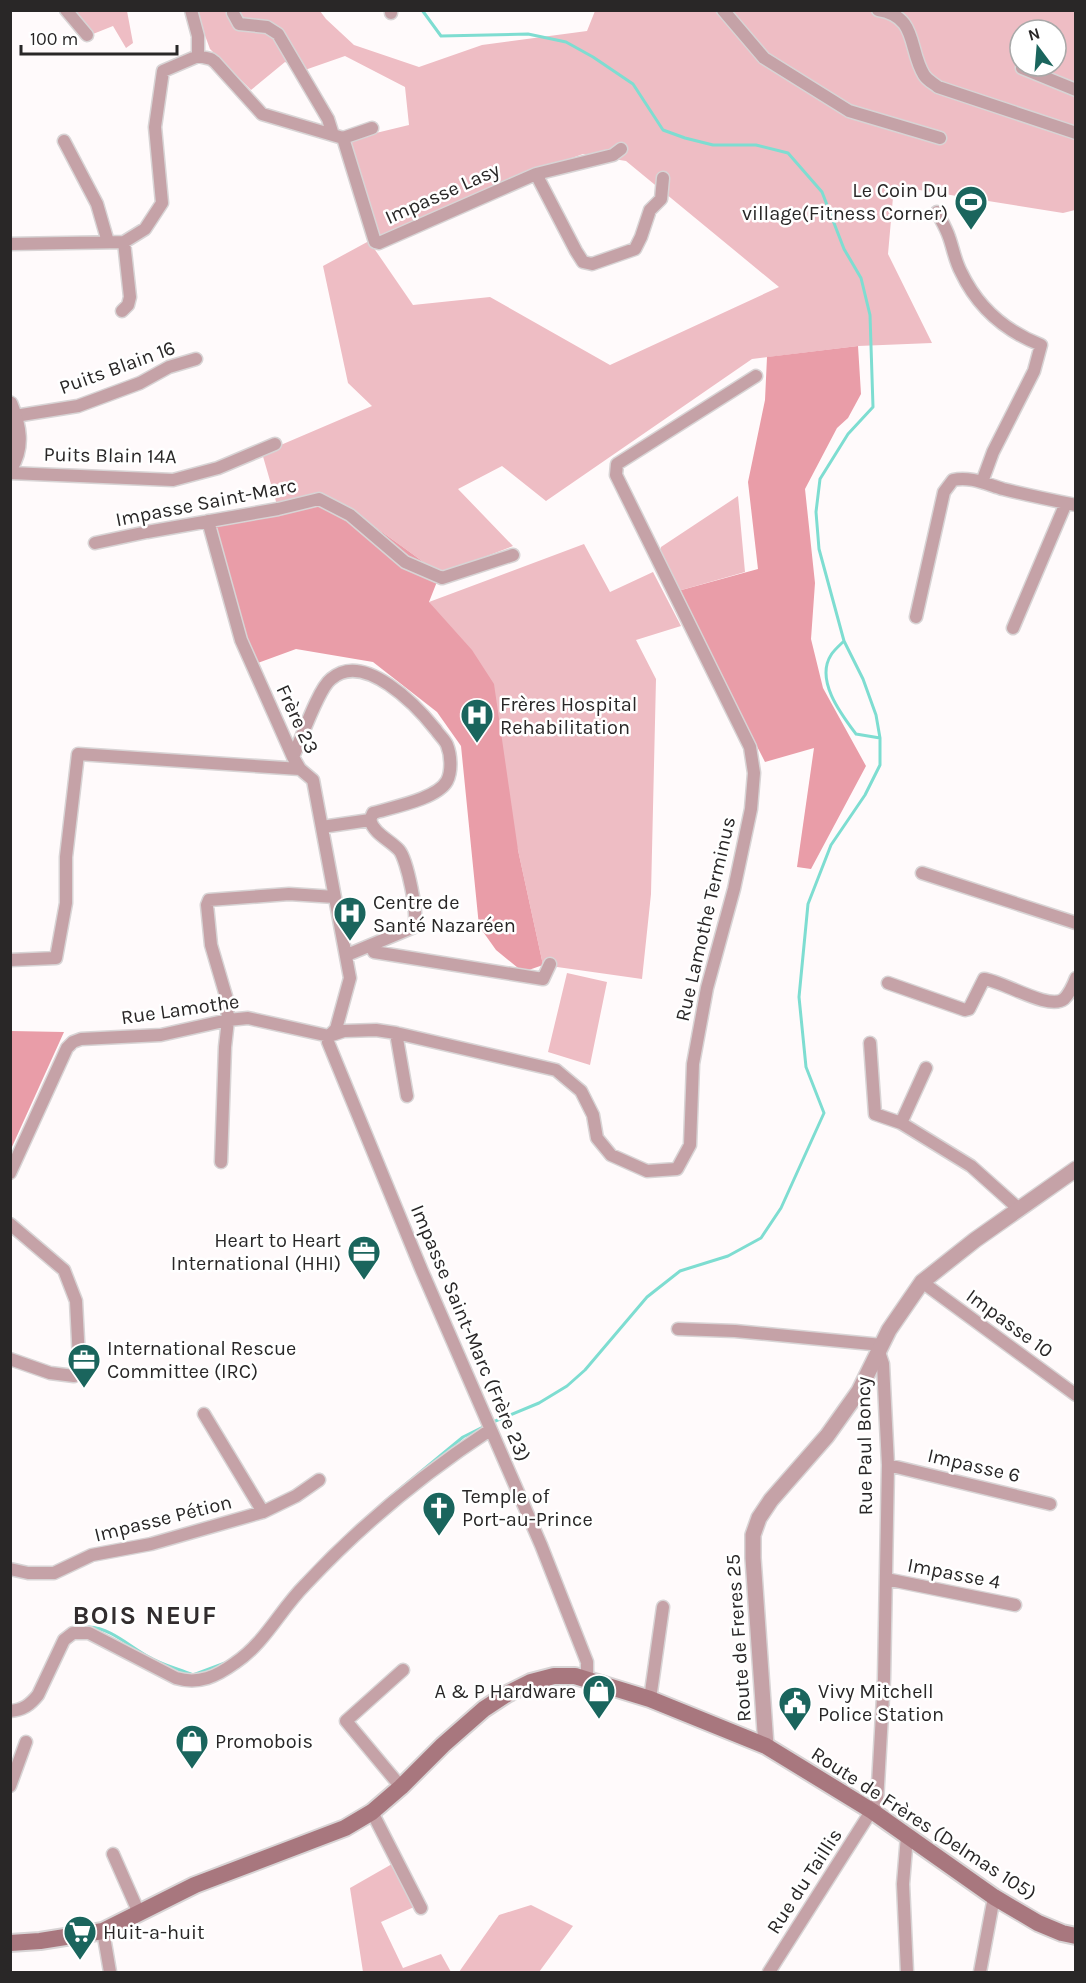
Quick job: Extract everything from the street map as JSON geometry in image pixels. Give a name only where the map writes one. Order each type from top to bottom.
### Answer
[{"type":"main road","name":"Route de Frères (Delmas 105)","points":[[10,1943],[103,1931],[195,1885],[345,1828],[372,1812],[484,1710],[507,1694],[531,1682],[554,1676],[574,1676],[587,1679],[650,1699],[766,1746],[872,1811],[994,1897],[1038,1923],[1076,1936]]},
{"type":"street","points":[[66,10],[87,35]]},
{"type":"street","points":[[191,10],[198,36],[198,56]]},
{"type":"street","points":[[723,10],[764,58],[849,111],[940,138]]},
{"type":"street","points":[[878,10],[888,12],[905,24],[923,74],[938,87],[1076,133]]},
{"type":"street","points":[[233,13],[239,24],[267,27],[278,34],[338,136]]},
{"type":"street","points":[[10,244],[123,242],[145,229],[162,203],[155,127],[163,71],[198,56],[211,58],[216,62],[262,114],[338,136],[372,128]]},
{"type":"street","points":[[1047,78],[1076,90]]},
{"type":"street","name":"Impasse Lasy","points":[[338,136],[372,239],[379,243],[536,174]]},
{"type":"street","points":[[64,141],[97,204],[108,242]]},
{"type":"street","points":[[621,149],[613,154],[536,174],[583,262],[587,264],[637,246],[650,210],[661,199],[663,178]]},
{"type":"street","points":[[937,212],[949,235],[960,271],[971,291],[988,312],[1007,329],[1041,345],[1034,371],[993,452],[982,482]]},
{"type":"street","points":[[122,311],[128,305],[130,297],[123,242]]},
{"type":"street","name":"Puits Blain 16","points":[[13,410],[78,406],[140,383],[170,367],[196,358]]},
{"type":"street","name":"Rue Lamothe Terminus","points":[[329,1036],[344,1031],[376,1030],[556,1070],[581,1090],[593,1115],[597,1138],[611,1155],[648,1171],[677,1169],[690,1145],[693,1064],[707,988],[734,889],[751,809],[754,772],[750,747],[616,475],[616,469],[617,464],[756,376]]},
{"type":"street","points":[[10,468],[18,456],[19,435],[13,410]]},
{"type":"street","name":"Puits Blain 14A","points":[[10,473],[173,480],[218,468],[275,444]]},
{"type":"street","points":[[916,616],[944,492],[953,480],[961,478],[1071,504],[1013,628]]},
{"type":"street","name":"Impasse Saint-Marc","points":[[95,543],[278,509],[319,499],[350,515],[405,562],[442,578],[513,555]]},
{"type":"street","name":"Frère 23","points":[[208,521],[240,640],[293,757],[300,769],[313,780],[350,978],[336,1029],[329,1036]]},
{"type":"street","points":[[293,757],[329,679],[354,671],[374,676],[399,690],[447,744],[451,765],[447,781],[432,795],[374,813],[370,820],[372,827],[401,852],[405,861],[416,917],[414,927],[347,955]]},
{"type":"street","points":[[10,960],[56,958],[66,903],[66,857],[78,754],[300,769]]},
{"type":"street","points":[[322,827],[370,820]]},
{"type":"street","points":[[922,873],[1076,923]]},
{"type":"street","points":[[221,1162],[228,1020],[226,996],[212,945],[207,905],[209,900],[289,894],[335,897]]},
{"type":"street","points":[[371,946],[374,952],[543,979],[550,964]]},
{"type":"street","points":[[888,983],[965,1011],[969,1009],[984,979],[1050,1003],[1063,999],[1071,990],[1076,978]]},
{"type":"street","name":"Rue Lamothe","points":[[10,1173],[67,1048],[73,1042],[81,1039],[161,1035],[228,1020],[248,1018],[329,1036]]},
{"type":"street","points":[[396,1033],[407,1096]]},
{"type":"street","name":"Impasse Saint-Marc (Frère 23)","points":[[329,1036],[328,1042],[490,1430],[541,1545],[587,1662],[587,1679]]},
{"type":"street","points":[[870,1042],[874,1112],[901,1123],[971,1166],[1019,1209]]},
{"type":"street","points":[[901,1123],[926,1068]]},
{"type":"street","points":[[678,1329],[735,1331],[880,1349],[889,1330],[922,1282],[967,1246],[1076,1169]]},
{"type":"street","points":[[10,1224],[64,1270],[76,1301],[79,1360],[74,1376],[50,1373],[10,1359]]},
{"type":"street","name":"Impasse 10","points":[[922,1282],[1076,1395]]},
{"type":"street","name":"Rue Paul Boncy","points":[[872,1811],[877,1802],[884,1679],[888,1465],[883,1364],[880,1349]]},
{"type":"street","name":"Route de Freres 25","points":[[766,1746],[753,1534],[759,1518],[771,1500],[827,1436],[858,1391],[880,1349]]},
{"type":"street","points":[[204,1413],[263,1512]]},
{"type":"street","points":[[10,1711],[25,1708],[32,1703],[64,1640],[68,1636],[81,1632],[89,1633],[187,1681],[200,1681],[216,1676],[249,1654],[305,1584],[380,1514],[432,1470],[490,1430]]},
{"type":"street","name":"Impasse 6","points":[[888,1465],[1050,1504]]},
{"type":"street","name":"Impasse Pétion","points":[[10,1569],[28,1573],[54,1573],[92,1555],[151,1544],[263,1512],[296,1496],[319,1480]]},
{"type":"street","name":"Impasse 4","points":[[886,1579],[1015,1605]]},
{"type":"street","points":[[650,1699],[663,1607]]},
{"type":"street","points":[[401,1787],[346,1721],[404,1670]]},
{"type":"street","points":[[10,1786],[26,1742]]},
{"type":"street","name":"Rue du Taillis","points":[[769,1972],[872,1811]]},
{"type":"street","points":[[372,1812],[421,1908]]},
{"type":"street","points":[[907,1836],[903,1884],[907,1972]]},
{"type":"street","points":[[113,1854],[139,1913]]},
{"type":"street","points":[[980,1972],[994,1897]]},
{"type":"street","points":[[103,1931],[110,1972]]},
{"type":"shaded area","points":[[73,11],[127,11],[133,43],[126,48],[113,26],[93,34]]},
{"type":"shaded area","points":[[196,11],[320,11],[354,45],[419,67],[482,45],[587,31],[595,11],[1075,11],[1075,210],[1063,213],[894,186],[888,254],[932,343],[858,346],[752,359],[546,501],[502,466],[458,489],[513,546],[440,574],[349,508],[322,496],[277,505],[262,453],[372,406],[348,383],[323,266],[369,241],[413,305],[490,297],[610,365],[779,287],[626,161],[583,154],[497,185],[379,236],[347,140],[409,125],[405,87],[345,56],[302,71],[285,62],[251,90],[210,49]]},
{"type":"shaded area","points":[[858,346],[861,394],[848,418],[837,428],[805,489],[815,583],[811,639],[823,688],[866,766],[811,869],[797,867],[814,748],[765,762],[678,591],[758,569],[748,482],[765,400],[767,357]]},
{"type":"shaded area","points":[[322,496],[349,508],[440,574],[429,602],[472,650],[494,684],[518,850],[543,965],[523,972],[496,950],[479,926],[461,746],[437,712],[373,662],[296,649],[255,664],[213,523]]},
{"type":"shaded area","points":[[738,496],[745,572],[678,591],[659,556],[661,547]]},
{"type":"shaded area","points":[[584,544],[610,592],[653,572],[681,626],[636,640],[656,679],[651,894],[642,979],[543,965],[518,850],[429,602]]},
{"type":"shaded area","points":[[567,973],[607,982],[590,1065],[548,1052]]},
{"type":"shaded area","points":[[10,1031],[64,1032],[11,1149]]},
{"type":"shaded area","points":[[392,1864],[414,1907],[381,1922],[403,1968],[441,1954],[451,1972],[363,1972],[350,1888]]},
{"type":"shaded area","points":[[531,1905],[573,1926],[539,1972],[459,1972],[499,1915]]},
{"type":"waterway","points":[[422,10],[441,36],[528,34],[566,42],[633,84],[663,130],[713,145],[756,145],[788,153],[822,192],[844,249],[861,278],[870,315],[873,407],[848,434],[820,479],[816,512],[819,549],[844,641],[863,679],[876,715],[880,738],[880,765],[865,795],[831,845],[808,904],[799,997],[806,1067],[824,1113],[781,1208],[761,1238],[728,1256],[680,1271],[647,1297],[585,1370],[567,1386],[539,1403],[493,1422]]},
{"type":"waterway","points":[[844,641],[832,653],[827,665],[828,686],[837,707],[856,734],[880,738]]},
{"type":"waterway","points":[[389,1498],[463,1437],[487,1425]]},
{"type":"waterway","points":[[89,1627],[105,1631],[154,1660],[193,1675],[225,1663]]},
{"type":"place","name":"Le Coin Du village(Fitness Corner)","points":[[971,231]]},
{"type":"place","name":"Frères Hospital Rehabilitation","points":[[477,744]]},
{"type":"place","name":"Centre de Santé Nazaréen","points":[[350,942]]},
{"type":"place","name":"Heart to Heart International (HHI)","points":[[364,1281]]},
{"type":"place","name":"International Rescue Committee (IRC)","points":[[84,1389]]},
{"type":"place","name":"Temple of Port-au-Prince","points":[[439,1537]]},
{"type":"place","name":"A & P Hardware","points":[[599,1720]]},
{"type":"place","name":"Vivy Mitchell Police Station","points":[[795,1732]]},
{"type":"place","name":"Promobois","points":[[192,1770]]},
{"type":"place","name":"Huit-a-huit","points":[[80,1961]]},
{"type":"district","name":"BOIS NEUF","points":[[145,1615]]}]
